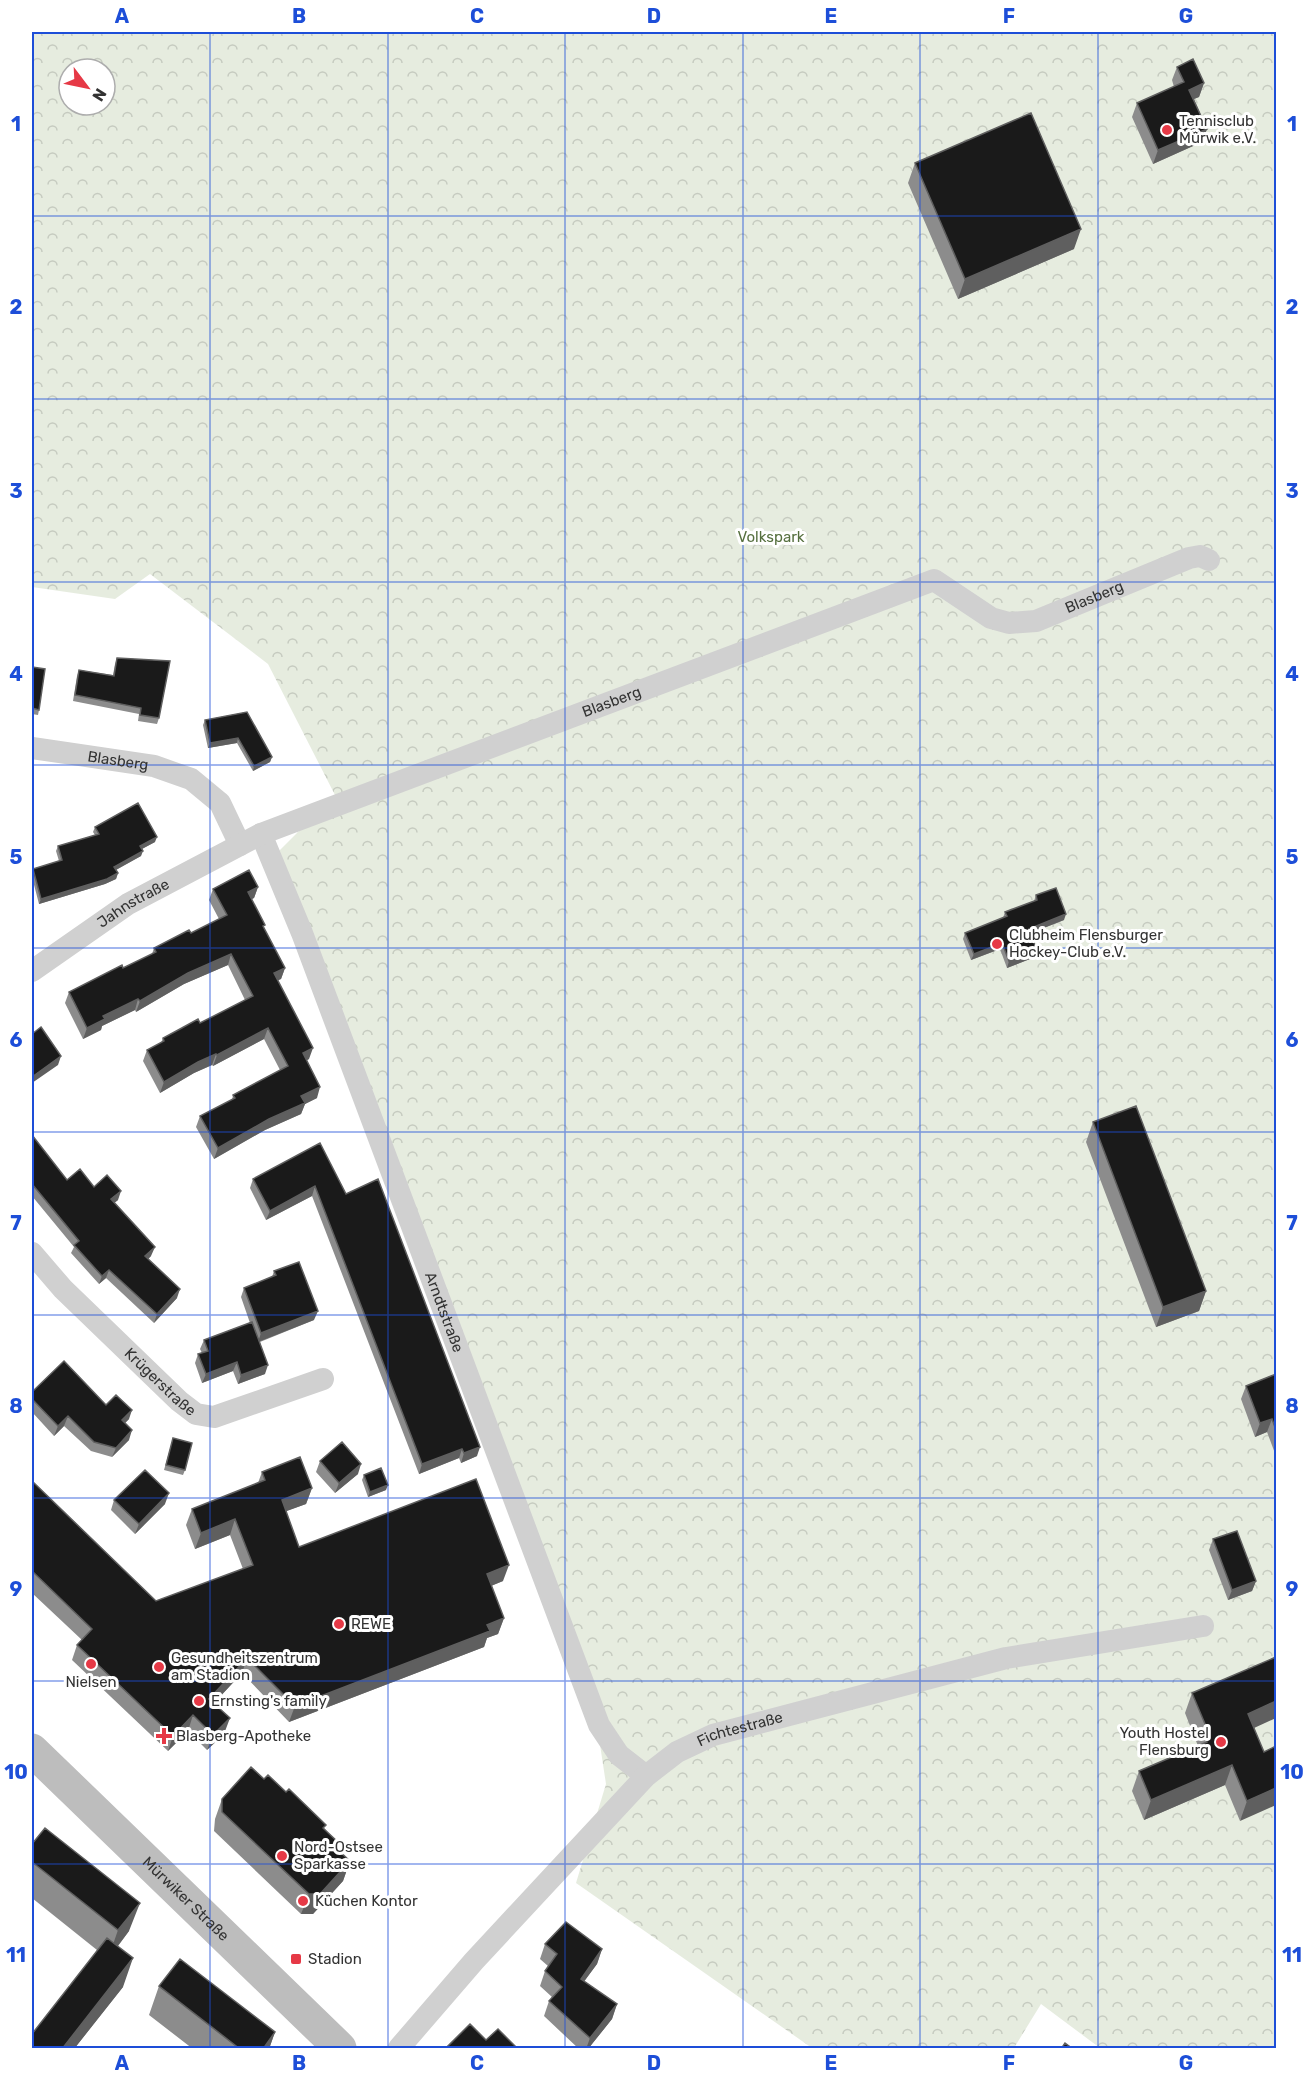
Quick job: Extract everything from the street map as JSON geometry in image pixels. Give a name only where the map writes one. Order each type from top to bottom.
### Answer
[{"type":"main road","name":"Mürwiker Straße","points":[[32,1750],[340,2049]]},
{"type":"street","name":"Blasberg","points":[[32,748],[154,766],[191,779],[220,803],[240,845],[261,834],[934,580],[990,618],[1009,623],[1036,621],[1189,558],[1200,556],[1209,560]]},
{"type":"street","name":"Arndtstraße","points":[[261,834],[302,933],[599,1725],[619,1755],[646,1776]]},
{"type":"street","name":"Jahnstraße","points":[[32,971],[128,904],[240,845]]},
{"type":"street","name":"Krügerstraße","points":[[32,1253],[63,1289],[179,1401],[196,1413],[214,1417],[323,1379]]},
{"type":"street","name":"Fichtestraße","points":[[399,2049],[474,1961],[646,1776],[677,1752],[713,1735],[1006,1658],[1203,1626]]},
{"type":"green space","name":"Volkspark","points":[[32,32],[1276,32],[1276,2048],[1100,2048],[1041,2004],[1014,2048],[812,2048],[576,1883],[606,1784],[597,1725],[272,858],[335,795],[268,664],[150,574],[115,599],[32,587]]},
{"type":"building","points":[[1193,59],[1204,83],[1189,90],[1207,129],[1158,150],[1137,103],[1184,82],[1177,67]]},
{"type":"building","points":[[1031,113],[1081,229],[965,279],[915,163]]},
{"type":"building","points":[[117,658],[170,661],[159,718],[140,715],[141,708],[75,695],[79,670],[114,676]]},
{"type":"building","points":[[32,667],[45,669],[39,710],[32,708]]},
{"type":"building","points":[[247,712],[272,757],[254,766],[238,738],[210,743],[205,720]]},
{"type":"building","points":[[138,803],[157,837],[140,846],[143,851],[114,867],[118,873],[107,879],[41,899],[33,869],[62,860],[58,846],[99,834],[95,827]]},
{"type":"building","points":[[249,870],[258,887],[248,892],[285,968],[274,973],[313,1048],[303,1053],[320,1087],[301,1096],[305,1103],[269,1119],[218,1148],[200,1116],[235,1098],[233,1095],[288,1066],[268,1028],[217,1055],[198,1062],[164,1082],[147,1050],[164,1041],[163,1038],[198,1019],[200,1023],[253,996],[231,954],[188,973],[140,1001],[138,999],[103,1016],[105,1019],[87,1028],[69,992],[122,965],[123,968],[156,952],[154,948],[189,930],[191,933],[227,915],[213,889]]},
{"type":"building","points":[[1056,888],[1066,914],[1029,929],[1037,951],[1009,961],[1002,943],[974,954],[965,933],[1007,916],[1005,912],[1037,900],[1036,895]]},
{"type":"building","points":[[41,1027],[61,1056],[32,1077],[32,1034]]},
{"type":"building","points":[[1136,1106],[1206,1291],[1163,1307],[1093,1122]]},
{"type":"building","points":[[32,1135],[67,1180],[80,1169],[94,1187],[107,1175],[121,1191],[111,1199],[155,1247],[145,1256],[180,1289],[157,1314],[109,1270],[102,1276],[74,1245],[79,1241],[32,1184]]},
{"type":"building","points":[[320,1143],[346,1194],[378,1179],[480,1447],[464,1453],[462,1449],[422,1464],[315,1186],[270,1211],[253,1179]]},
{"type":"building","points":[[299,1262],[318,1311],[261,1333],[244,1288],[276,1275],[274,1271]]},
{"type":"building","points":[[252,1322],[268,1365],[241,1375],[237,1362],[206,1374],[198,1354],[208,1351],[204,1340]]},
{"type":"building","points":[[64,1361],[106,1405],[116,1395],[132,1410],[122,1420],[132,1430],[116,1448],[94,1442],[68,1416],[58,1426],[32,1399],[32,1392]]},
{"type":"building","points":[[1276,1374],[1276,1430],[1272,1419],[1260,1423],[1246,1386]]},
{"type":"building","points":[[173,1438],[192,1443],[185,1470],[166,1465]]},
{"type":"building","points":[[342,1442],[361,1464],[339,1483],[320,1461]]},
{"type":"building","points":[[300,1457],[312,1488],[282,1500],[299,1547],[476,1479],[509,1565],[487,1574],[504,1618],[487,1625],[490,1631],[295,1706],[247,1658],[209,1699],[230,1718],[213,1735],[193,1715],[173,1736],[77,1645],[92,1629],[32,1571],[32,1481],[156,1601],[253,1565],[235,1519],[201,1533],[192,1509],[265,1480],[262,1472]]},
{"type":"building","points":[[381,1468],[388,1485],[370,1492],[364,1475]]},
{"type":"building","points":[[145,1470],[169,1493],[139,1524],[114,1500]]},
{"type":"building","points":[[1237,1531],[1256,1581],[1232,1590],[1213,1539]]},
{"type":"building","name":"Youth Hostel Flensburg","points":[[1276,1657],[1276,1701],[1248,1714],[1264,1752],[1276,1746],[1276,1788],[1247,1801],[1232,1765],[1151,1800],[1139,1771],[1207,1742],[1203,1733],[1208,1731],[1192,1693]]},
{"type":"building","name":"Nord-Ostsee Sparkasse","points":[[251,1767],[264,1779],[268,1775],[286,1792],[289,1789],[326,1825],[323,1828],[340,1844],[336,1848],[350,1861],[320,1894],[309,1894],[222,1812],[222,1799]]},
{"type":"building","points":[[45,1828],[140,1903],[118,1930],[32,1862],[32,1844]]},
{"type":"building","points":[[566,1922],[602,1949],[581,1979],[617,2004],[590,2038],[549,2001],[562,1987],[545,1971],[557,1954],[545,1944]]},
{"type":"building","points":[[107,1938],[133,1958],[62,2049],[32,2049],[32,2034]]},
{"type":"building","points":[[180,1959],[275,2032],[263,2049],[240,2049],[159,1986]]},
{"type":"building","points":[[470,2024],[486,2040],[498,2029],[518,2049],[448,2049],[447,2047]]},
{"type":"building","points":[[1065,2043],[1073,2049],[1061,2049]]},
{"type":"place","name":"Tennisclub Mürwik e.V.","points":[[1167,130]]},
{"type":"place","name":"Clubheim Flensburger Hockey-Club e.V.","points":[[997,944]]},
{"type":"place","name":"REWE","points":[[339,1624]]},
{"type":"place","name":"Nielsen","points":[[91,1664]]},
{"type":"place","name":"Gesundheitszentrum am Stadion","points":[[159,1667]]},
{"type":"place","name":"Ernsting's family","points":[[199,1701]]},
{"type":"place","name":"Blasberg-Apotheke","points":[[164,1736]]},
{"type":"place","name":"Youth Hostel Flensburg","points":[[1221,1742]]},
{"type":"place","name":"Nord-Ostsee Sparkasse","points":[[282,1856]]},
{"type":"place","name":"Küchen Kontor","points":[[303,1901]]},
{"type":"place","name":"Stadion","points":[[296,1959]]}]
